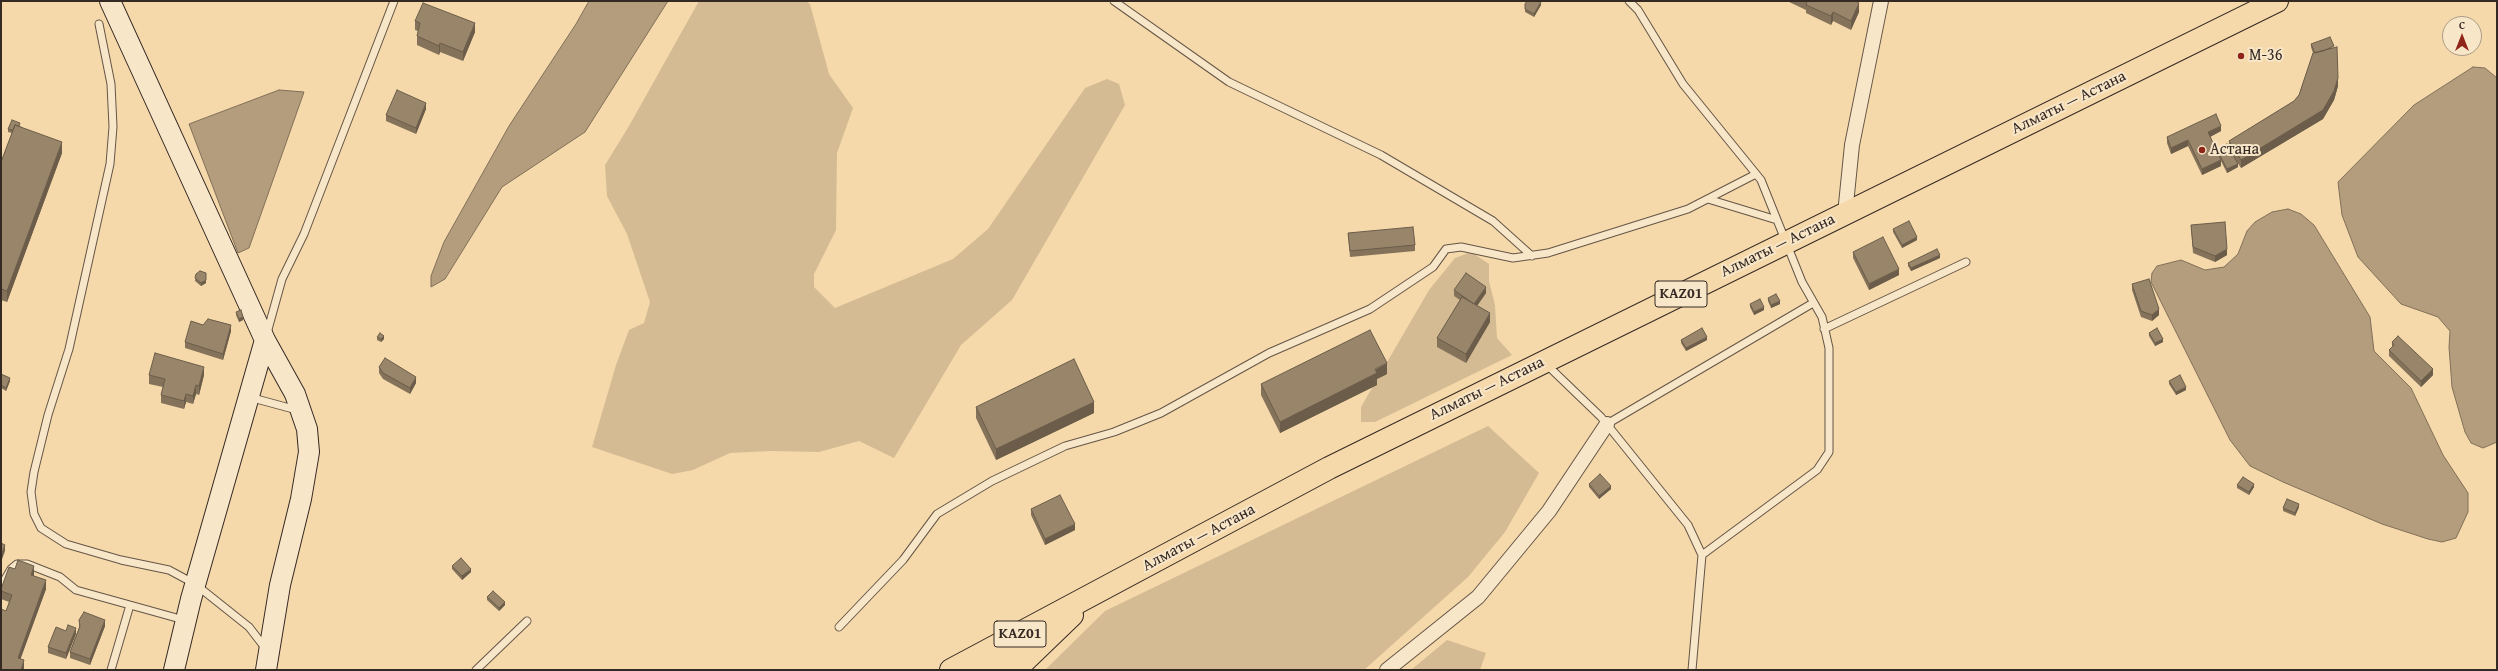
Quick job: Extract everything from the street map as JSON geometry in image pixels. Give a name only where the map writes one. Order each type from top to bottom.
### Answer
[{"type":"highway","name":"Алматы — Астана","points":[[1090,597],[1329,468],[2277,1]]},
{"type":"highway","name":"KАZ01","points":[[951,670],[1090,597]]},
{"type":"highway","name":"KАZ01","points":[[987,670],[1090,597]]},
{"type":"highway","name":"KАZ01","points":[[1015,670],[1090,597]]},
{"type":"street","points":[[110,1],[265,340],[294,394],[306,429],[309,452],[300,500],[280,585],[267,661]]},
{"type":"street","points":[[1870,1],[1877,17]]},
{"type":"street","points":[[1845,214],[1852,145],[1881,1]]},
{"type":"street","points":[[174,670],[186,620],[265,340]]},
{"type":"street","points":[[1388,670],[1478,597],[1549,511],[1607,424]]},
{"type":"lane","points":[[265,340],[282,279],[304,234],[394,1]]},
{"type":"lane","points":[[1114,1],[1230,82],[1381,155],[1493,221],[1532,256]]},
{"type":"lane","points":[[1629,1],[1638,10],[1683,84],[1761,180],[1785,243],[1813,303],[1822,317],[1829,348],[1831,397],[1830,452],[1817,470],[1702,555]]},
{"type":"lane","points":[[99,24],[111,84],[113,127],[110,164],[69,349],[48,415],[34,472],[31,492],[34,514],[42,528],[66,544],[121,560],[169,570],[196,584],[249,627],[267,661]]},
{"type":"lane","points":[[839,627],[903,560],[937,514],[992,481],[1065,446],[1114,432],[1162,413],[1269,353],[1370,309],[1433,267],[1446,249],[1462,247],[1513,258],[1548,254],[1688,210],[1756,174]]},
{"type":"lane","points":[[1708,199],[1777,220]]},
{"type":"lane","points":[[1824,329],[1966,262]]},
{"type":"lane","points":[[1607,424],[1813,303]]},
{"type":"lane","points":[[1543,362],[1607,424],[1688,525],[1702,555],[1692,670]]},
{"type":"lane","points":[[249,397],[300,411]]},
{"type":"lane","points":[[1,586],[11,569],[17,564],[27,564],[60,577],[76,590],[186,620]]},
{"type":"lane","points":[[111,670],[130,605]]},
{"type":"lane","points":[[476,670],[527,621]]},
{"type":"shaded area","points":[[589,1],[668,1],[585,132],[502,187],[445,279],[431,287],[431,276],[444,242],[509,126],[576,24]]},
{"type":"shaded area","points":[[699,1],[806,1],[810,4],[829,74],[853,108],[837,153],[836,230],[814,274],[814,287],[835,308],[953,259],[988,229],[1085,88],[1107,79],[1119,84],[1125,105],[1012,300],[961,345],[894,458],[859,441],[819,452],[771,451],[730,453],[693,470],[672,474],[592,447],[616,365],[629,330],[644,323],[650,302],[627,234],[607,196],[605,165],[629,126]]},
{"type":"shaded area","points":[[2473,67],[2485,68],[2497,78],[2497,442],[2483,448],[2471,443],[2465,432],[2452,387],[2449,347],[2450,331],[2438,317],[2401,304],[2358,257],[2342,215],[2338,182],[2414,105]]},
{"type":"shaded area","points":[[279,90],[304,92],[249,248],[238,253],[189,124]]},
{"type":"shaded area","points":[[2288,209],[2301,214],[2314,225],[2370,317],[2374,351],[2411,388],[2443,455],[2468,493],[2468,512],[2456,538],[2442,542],[2428,539],[2382,524],[2283,482],[2250,466],[2230,440],[2151,282],[2152,273],[2157,266],[2181,260],[2205,270],[2224,267],[2238,254],[2247,231],[2255,222],[2272,212]]},
{"type":"shaded area","points":[[1471,252],[1489,264],[1489,281],[1495,305],[1497,338],[1512,355],[1375,422],[1361,422],[1361,407],[1429,290],[1455,258]]},
{"type":"shaded area","points":[[1488,426],[1539,473],[1505,532],[1468,577],[1364,670],[1045,670],[1105,611]]},
{"type":"shaded area","points":[[1447,640],[1486,653],[1480,670],[1411,670]]},
{"type":"building","points":[[1527,1],[1541,2],[1534,14],[1525,9],[1525,4]]},
{"type":"building","points":[[1806,1],[1855,1],[1859,3],[1851,21],[1833,12],[1831,16],[1806,5]]},
{"type":"building","points":[[423,3],[475,23],[463,52],[440,43],[439,46],[417,36],[420,23],[415,21]]},
{"type":"building","points":[[2330,37],[2334,46],[2315,53],[2311,44]]},
{"type":"building","points":[[2337,47],[2338,78],[2334,91],[2323,110],[2241,160],[2229,141],[2294,101],[2299,95],[2313,53]]},
{"type":"building","points":[[397,90],[426,103],[416,128],[386,115]]},
{"type":"building","name":"Астана","points":[[2216,114],[2221,126],[2208,132],[2221,160],[2202,169],[2188,140],[2171,148],[2167,137]]},
{"type":"building","points":[[12,120],[20,123],[19,126],[15,125],[13,130],[8,129]]},
{"type":"building","points":[[15,125],[62,142],[7,291],[1,289],[1,162]]},
{"type":"building","points":[[2227,144],[2238,164],[2227,169],[2217,150]]},
{"type":"building","points":[[1909,221],[1917,237],[1902,245],[1893,229]]},
{"type":"building","points":[[2225,222],[2227,249],[2215,256],[2193,247],[2191,225]]},
{"type":"building","points":[[1413,227],[1415,245],[1350,251],[1348,233]]},
{"type":"building","points":[[1883,237],[1899,269],[1869,284],[1853,252]]},
{"type":"building","points":[[1937,249],[1940,255],[1911,268],[1908,263]]},
{"type":"building","points":[[200,271],[206,273],[206,280],[201,283],[195,278],[196,274]]},
{"type":"building","points":[[1466,273],[1486,287],[1474,304],[1454,290]]},
{"type":"building","points":[[2149,279],[2159,309],[2152,315],[2141,311],[2132,284]]},
{"type":"building","points":[[1776,294],[1780,301],[1771,305],[1768,298]]},
{"type":"building","points":[[1462,297],[1490,313],[1466,354],[1437,338]]},
{"type":"building","points":[[1760,299],[1764,307],[1754,312],[1750,304]]},
{"type":"building","points":[[241,310],[243,317],[239,319],[236,312]]},
{"type":"building","points":[[208,319],[231,325],[223,354],[185,342],[191,321],[203,325]]},
{"type":"building","points":[[1702,328],[1707,337],[1686,348],[1681,340]]},
{"type":"building","points":[[2157,328],[2163,339],[2155,343],[2149,333]]},
{"type":"building","points":[[1370,330],[1387,363],[1375,369],[1377,373],[1280,422],[1261,384]]},
{"type":"building","points":[[380,333],[384,336],[381,339],[377,337]]},
{"type":"building","points":[[2398,336],[2433,369],[2421,381],[2389,350],[2394,345],[2392,342]]},
{"type":"building","points":[[155,353],[204,367],[199,386],[196,385],[193,396],[186,394],[184,401],[161,395],[165,379],[149,375]]},
{"type":"building","points":[[385,358],[416,377],[410,388],[383,373],[379,367]]},
{"type":"building","points":[[1074,359],[1094,402],[996,449],[976,407]]},
{"type":"building","points":[[1,374],[10,378],[6,388],[1,385]]},
{"type":"building","points":[[2180,375],[2186,387],[2176,392],[2169,381]]},
{"type":"building","points":[[1600,474],[1611,486],[1599,496],[1589,484]]},
{"type":"building","points":[[2243,477],[2254,484],[2249,492],[2237,485]]},
{"type":"building","points":[[1060,495],[1075,524],[1045,539],[1031,509]]},
{"type":"building","points":[[2287,499],[2299,504],[2295,513],[2283,508]]},
{"type":"building","points":[[1,543],[5,545],[1,556]]},
{"type":"building","points":[[461,558],[471,569],[462,576],[452,566]]},
{"type":"building","points":[[18,560],[34,566],[31,575],[46,580],[18,658],[24,660],[21,670],[1,670],[1,609],[6,611],[12,595],[1,591],[1,589],[9,567],[15,569]]},
{"type":"building","points":[[493,591],[505,602],[499,608],[487,597]]},
{"type":"building","points":[[84,612],[105,620],[90,659],[70,652],[80,626],[79,620]]},
{"type":"building","points":[[68,625],[76,628],[66,653],[48,647],[56,627],[66,631]]},
{"type":"place","name":"М-36","points":[[2241,56]]},
{"type":"place","name":"Астана","points":[[2202,150]]}]
